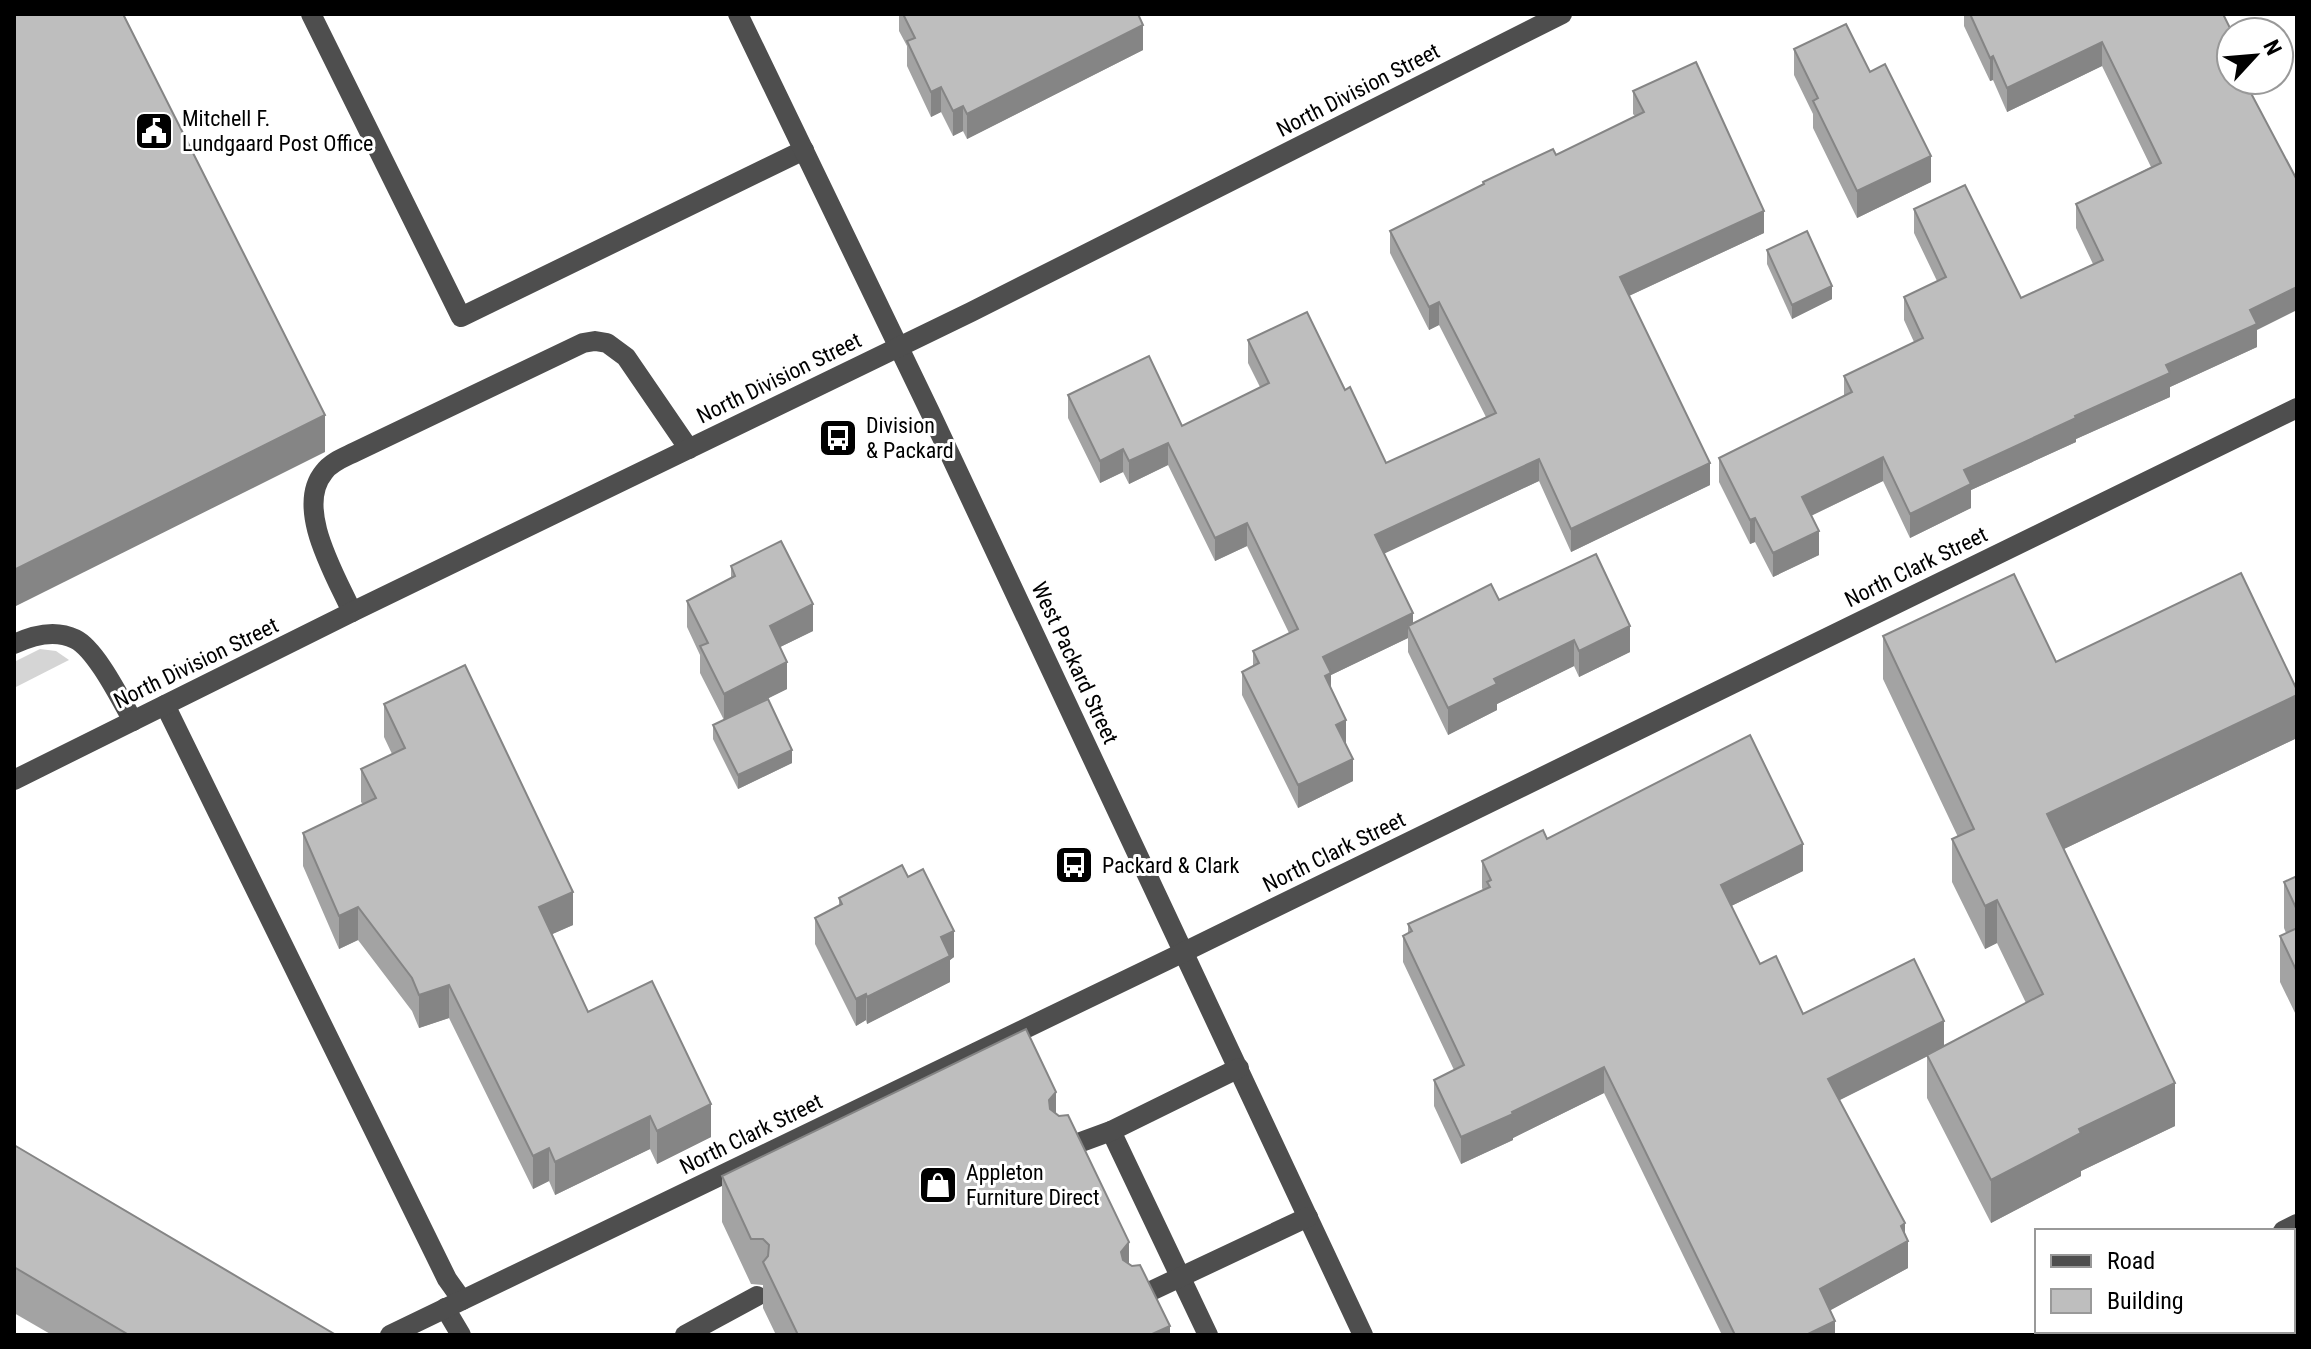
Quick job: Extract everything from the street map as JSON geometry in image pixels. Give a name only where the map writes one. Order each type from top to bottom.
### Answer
[{"type":"street","points":[[311,14],[461,317],[804,150]]},
{"type":"street","name":"West Packard Street","points":[[738,14],[898,346],[1363,1335]]},
{"type":"street","name":"North Division Street","points":[[14,780],[352,612],[971,312],[1562,14]]},
{"type":"street","points":[[352,612],[322,544],[313,513],[313,498],[318,480],[325,470],[355,452],[556,355],[595,341],[607,343],[626,357],[689,449]]},
{"type":"street","name":"North Clark Street","points":[[390,1335],[1184,952],[2297,408]]},
{"type":"street","points":[[14,644],[48,633],[76,639],[101,665],[133,721]]},
{"type":"street","points":[[165,705],[447,1279],[461,1335]]},
{"type":"street","points":[[1062,1149],[1111,1131],[1239,1068]]},
{"type":"street","points":[[1111,1131],[1208,1335]]},
{"type":"street","points":[[1134,1299],[1308,1217]]},
{"type":"street","points":[[685,1335],[757,1296]]},
{"type":"shaded area","points":[[40,649],[56,651],[69,660],[14,688],[14,662]]},
{"type":"building","points":[[14,14],[123,14],[325,415],[14,570]]},
{"type":"building","points":[[903,14],[1138,14],[1143,25],[967,114],[963,106],[953,111],[941,87],[931,92],[907,41],[915,38]]},
{"type":"building","points":[[1970,14],[2223,14],[2215,16],[2215,96],[2252,96],[2297,180],[2297,287],[2250,310],[2257,324],[2166,365],[2170,373],[1964,470],[1971,484],[1910,514],[1883,457],[1802,497],[1819,531],[1773,553],[1755,518],[1750,520],[1719,458],[1852,392],[1844,376],[1923,338],[1904,297],[1946,277],[1914,209],[1965,185],[2021,298],[2103,260],[2076,204],[2161,163],[2102,42],[2007,88],[1993,56],[1990,58]]},
{"type":"building","points":[[1846,24],[1870,72],[1885,64],[1931,156],[1857,191],[1813,101],[1818,98],[1794,49]]},
{"type":"building","points":[[1696,62],[1764,211],[1620,277],[1710,463],[1571,529],[1539,459],[1375,535],[1413,613],[1323,657],[1331,673],[1325,676],[1346,720],[1336,725],[1353,759],[1298,785],[1242,672],[1259,663],[1253,651],[1298,629],[1247,523],[1215,538],[1168,443],[1129,461],[1123,449],[1100,461],[1068,395],[1149,356],[1182,426],[1269,383],[1248,340],[1307,312],[1345,390],[1350,387],[1386,463],[1496,413],[1439,302],[1429,307],[1390,231],[1553,149],[1556,155],[1644,112],[1633,91]]},
{"type":"building","points":[[1807,231],[1832,286],[1792,305],[1767,250]]},
{"type":"building","points":[[781,541],[813,604],[770,626],[787,662],[724,694],[700,646],[708,643],[687,601],[735,576],[731,566]]},
{"type":"building","points":[[1596,554],[1630,626],[1579,651],[1574,640],[1494,679],[1497,684],[1448,708],[1408,626],[1491,584],[1499,600]]},
{"type":"building","points":[[2241,573],[2297,695],[2047,814],[2175,1083],[2079,1129],[2081,1133],[1991,1180],[1927,1055],[2043,994],[1997,900],[1985,906],[1952,839],[1974,829],[1883,636],[2014,574],[2056,662]]},
{"type":"building","points":[[465,665],[573,892],[539,907],[588,1012],[652,981],[711,1104],[657,1131],[650,1116],[555,1162],[549,1148],[533,1156],[449,985],[419,995],[412,978],[358,907],[339,916],[303,833],[376,798],[361,769],[405,748],[384,704]]},
{"type":"building","points":[[768,699],[792,750],[738,775],[713,725]]},
{"type":"building","points":[[1750,735],[1803,844],[1721,885],[1760,964],[1776,956],[1803,1014],[1914,959],[1944,1021],[1828,1079],[1905,1223],[1901,1226],[1908,1241],[1820,1289],[1835,1321],[1806,1335],[1735,1335],[1604,1067],[1461,1137],[1434,1080],[1464,1065],[1403,936],[1412,931],[1408,924],[1490,887],[1487,882],[1491,880],[1482,861],[1543,830],[1547,839]]},
{"type":"building","points":[[902,865],[908,877],[923,869],[954,931],[941,937],[950,956],[867,997],[866,994],[856,999],[815,918],[842,904],[839,898]]},
{"type":"building","points":[[2297,876],[2297,910],[2284,882]]},
{"type":"building","points":[[2297,928],[2297,972],[2280,936]]},
{"type":"building","name":"Appleton Furniture Direct","points":[[1026,1029],[1056,1092],[1049,1100],[1050,1109],[1059,1116],[1068,1115],[1129,1242],[1121,1252],[1123,1260],[1132,1266],[1140,1265],[1170,1326],[1150,1335],[798,1335],[763,1262],[768,1256],[769,1245],[763,1239],[751,1239],[722,1176]]},
{"type":"building","points":[[14,1145],[336,1335],[129,1335],[14,1267]]},
{"type":"building","points":[[2295,1272],[2297,1335],[2280,1335],[2295,1333]]},
{"type":"place","name":"Mitchell F. Lundgaard Post Office","points":[[154,131]]},
{"type":"place","name":"Division & Packard","points":[[838,438]]},
{"type":"place","name":"Packard & Clark","points":[[1074,865]]},
{"type":"place","name":"Appleton Furniture Direct","points":[[938,1185]]}]
